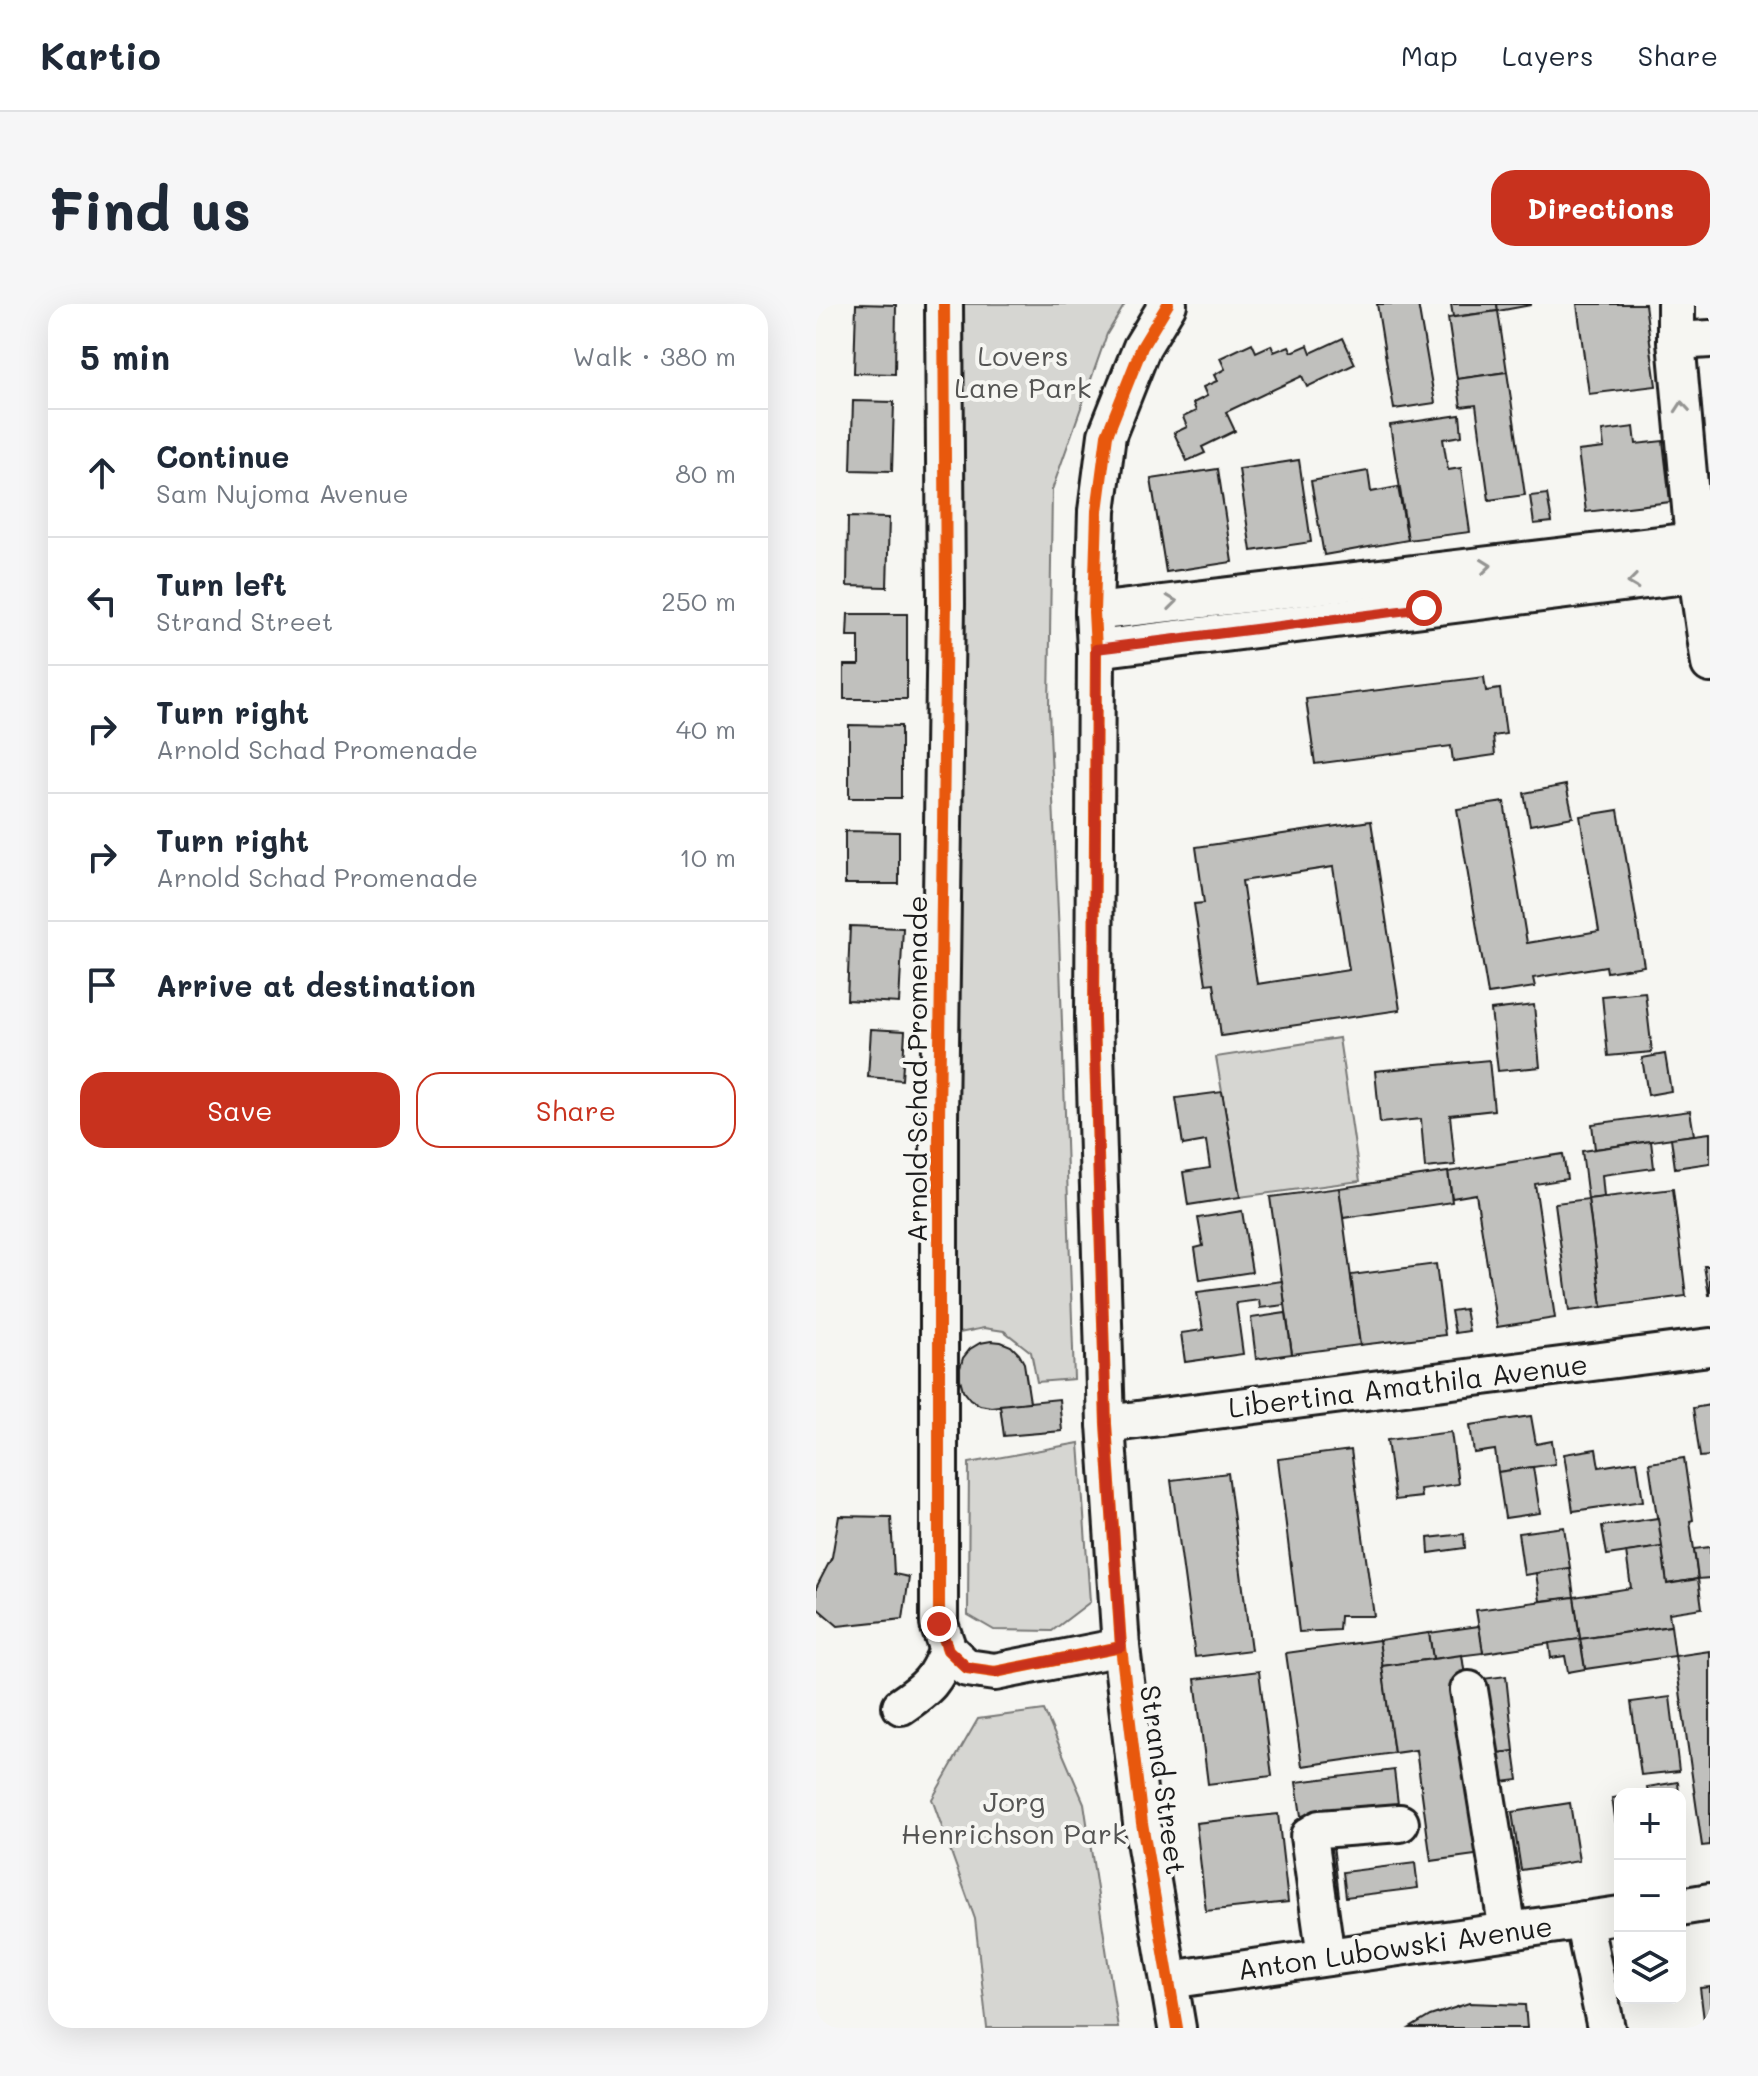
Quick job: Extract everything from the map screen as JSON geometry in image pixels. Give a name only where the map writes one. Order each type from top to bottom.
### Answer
[{"type":"street","name":"Arnold Schad Promenade","points":[[944,304],[946,604],[939,1118],[939,1624],[948,1650]]},
{"type":"street","name":"Strand Street","points":[[1168,304],[1142,347],[1107,435],[1097,511],[1094,612],[1094,1018],[1106,1424],[1121,1647],[1142,1823],[1177,2028]]},
{"type":"street","points":[[1676,304],[1693,340],[1710,664]]},
{"type":"street","points":[[1094,612],[1237,595],[1422,591],[1703,556]]},
{"type":"street","points":[[1096,649],[1242,631],[1422,591]]},
{"type":"street","points":[[1237,595],[1242,631]]},
{"type":"street","name":"Libertina Amathila Avenue","points":[[1106,1424],[1710,1347]]},
{"type":"street","points":[[901,1706],[924,1690],[939,1672],[948,1650],[967,1668],[995,1672],[1121,1647]]},
{"type":"street","points":[[1469,1690],[1508,1931]]},
{"type":"street","points":[[1326,1957],[1309,1836],[1320,1829],[1400,1823]]},
{"type":"street","points":[[1686,1906],[1710,1902]]},
{"type":"street","name":"Anton Lubowski Avenue","points":[[1169,1980],[1614,1916]]},
{"type":"street","points":[[1583,1920],[1606,2028]]},
{"type":"green space","name":"Lovers Lane Park","points":[[958,304],[1125,304],[1107,334],[1052,490],[1049,709],[1074,1379],[1037,1382],[1031,1352],[1004,1331],[984,1328],[949,1335]]},
{"type":"green space","points":[[1339,1038],[1360,1181],[1240,1197],[1216,1057]]},
{"type":"green space","points":[[1079,1443],[1090,1602],[1052,1631],[994,1630],[968,1615],[969,1463]]},
{"type":"green space","name":"Jorg Henrichson Park","points":[[1044,1710],[1084,1803],[1118,2028],[987,2028],[975,1919],[932,1799],[978,1719]]},
{"type":"building","points":[[856,304],[896,305],[895,374],[854,373]]},
{"type":"building","points":[[1377,304],[1418,304],[1435,403],[1394,409]]},
{"type":"building","points":[[1451,304],[1497,304],[1498,311],[1453,317]]},
{"type":"building","points":[[1497,304],[1531,304],[1531,305],[1498,311]]},
{"type":"building","points":[[1577,304],[1645,304],[1656,386],[1589,394]]},
{"type":"building","points":[[1498,311],[1507,372],[1457,379],[1448,318]]},
{"type":"building","points":[[1343,338],[1355,364],[1307,387],[1302,376],[1226,412],[1235,431],[1202,447],[1205,453],[1187,461],[1174,433],[1187,427],[1183,417],[1196,411],[1193,403],[1207,396],[1203,387],[1217,381],[1214,375],[1225,369],[1220,358],[1252,343],[1256,352],[1271,345],[1274,352],[1289,346],[1292,352],[1308,345],[1311,353]]},
{"type":"building","points":[[1507,372],[1525,495],[1489,500],[1476,405],[1461,407],[1457,379]]},
{"type":"building","points":[[853,401],[894,402],[892,471],[851,470]]},
{"type":"building","points":[[1460,415],[1462,436],[1443,439],[1448,470],[1461,468],[1470,532],[1408,540],[1390,425]]},
{"type":"building","points":[[1634,427],[1636,444],[1663,441],[1670,502],[1586,512],[1578,451],[1604,448],[1602,431]]},
{"type":"building","points":[[1299,460],[1311,542],[1251,551],[1239,469]]},
{"type":"building","points":[[1218,469],[1232,562],[1166,572],[1151,479]]},
{"type":"building","points":[[1368,471],[1371,492],[1398,487],[1408,540],[1324,555],[1311,481]]},
{"type":"building","points":[[1547,494],[1552,522],[1534,524],[1530,496]]},
{"type":"building","points":[[848,517],[889,518],[887,587],[847,586]]},
{"type":"building","points":[[848,614],[907,614],[907,699],[844,699],[844,665],[859,665],[859,636],[847,636]]},
{"type":"building","points":[[1484,677],[1486,691],[1500,689],[1506,734],[1493,736],[1495,755],[1453,761],[1451,746],[1315,764],[1306,699]]},
{"type":"building","points":[[849,725],[901,726],[901,798],[849,798]]},
{"type":"building","points":[[1566,785],[1573,817],[1530,825],[1524,793]]},
{"type":"building","points":[[1504,802],[1527,943],[1599,931],[1580,816],[1618,810],[1644,966],[1607,972],[1606,966],[1533,978],[1535,987],[1488,994],[1457,809]]},
{"type":"building","points":[[1371,821],[1400,1010],[1221,1036],[1214,983],[1206,984],[1194,904],[1204,903],[1196,847]],"holes":[[[1333,867],[1349,970],[1257,984],[1242,881]]]},
{"type":"building","points":[[845,831],[899,832],[899,884],[845,884]]},
{"type":"building","points":[[850,926],[903,928],[899,1003],[847,1000]]},
{"type":"building","points":[[1645,992],[1652,1052],[1608,1056],[1602,996]]},
{"type":"building","points":[[1534,1005],[1540,1067],[1498,1071],[1491,1010]]},
{"type":"building","points":[[871,1029],[905,1031],[902,1080],[868,1077]]},
{"type":"building","points":[[1665,1054],[1671,1091],[1648,1095],[1642,1058]]},
{"type":"building","points":[[1489,1060],[1494,1110],[1450,1115],[1455,1165],[1425,1168],[1421,1119],[1380,1123],[1375,1071]]},
{"type":"building","points":[[1222,1092],[1240,1197],[1188,1205],[1183,1172],[1210,1168],[1206,1141],[1183,1145],[1176,1098]]},
{"type":"building","points":[[1690,1111],[1694,1135],[1595,1149],[1592,1124]]},
{"type":"building","points":[[1710,1133],[1710,1163],[1675,1168],[1671,1138]]},
{"type":"building","points":[[1651,1141],[1654,1168],[1602,1175],[1604,1197],[1588,1199],[1582,1151]]},
{"type":"building","points":[[1563,1154],[1567,1179],[1535,1184],[1555,1318],[1497,1327],[1476,1194],[1452,1198],[1448,1172]]},
{"type":"building","points":[[1448,1172],[1452,1202],[1343,1218],[1339,1188]]},
{"type":"building","points":[[1339,1188],[1360,1345],[1292,1354],[1270,1197]]},
{"type":"building","points":[[1673,1189],[1686,1296],[1602,1307],[1588,1199]]},
{"type":"building","points":[[1588,1199],[1602,1307],[1569,1311],[1555,1203]]},
{"type":"building","points":[[1242,1211],[1252,1272],[1200,1280],[1195,1248],[1203,1246],[1198,1218]]},
{"type":"building","points":[[1436,1264],[1445,1335],[1360,1345],[1351,1275]]},
{"type":"building","points":[[1704,1266],[1710,1266],[1710,1295],[1709,1295]]},
{"type":"building","points":[[1282,1281],[1285,1305],[1260,1308],[1259,1300],[1236,1303],[1243,1354],[1185,1362],[1181,1333],[1203,1330],[1197,1292]]},
{"type":"building","points":[[1465,1309],[1469,1331],[1455,1333],[1451,1311]]},
{"type":"building","points":[[1286,1313],[1292,1354],[1256,1359],[1251,1318]]},
{"type":"building","points":[[991,1341],[1011,1346],[1019,1354],[1024,1363],[1030,1402],[991,1407],[970,1399],[963,1390],[960,1368],[963,1358],[970,1349]]},
{"type":"building","points":[[1059,1399],[1062,1431],[1004,1436],[1000,1405]]},
{"type":"building","points":[[1710,1405],[1710,1456],[1700,1457],[1693,1408]]},
{"type":"building","points":[[1531,1416],[1536,1444],[1552,1441],[1555,1464],[1498,1472],[1495,1450],[1474,1453],[1470,1425]]},
{"type":"building","points":[[1451,1432],[1458,1484],[1420,1489],[1421,1497],[1395,1500],[1387,1440]]},
{"type":"building","points":[[1596,1449],[1599,1467],[1637,1461],[1643,1501],[1573,1511],[1564,1454]]},
{"type":"building","points":[[1351,1450],[1374,1616],[1340,1616],[1339,1630],[1299,1632],[1278,1459]]},
{"type":"building","points":[[1684,1458],[1698,1579],[1667,1584],[1649,1463]]},
{"type":"building","points":[[1533,1467],[1540,1513],[1505,1518],[1498,1472]]},
{"type":"building","points":[[1228,1473],[1251,1650],[1195,1657],[1171,1480]]},
{"type":"building","points":[[839,1516],[891,1517],[894,1574],[909,1577],[903,1619],[838,1626],[816,1607],[816,1588],[832,1557]]},
{"type":"building","points":[[1658,1518],[1662,1547],[1607,1555],[1602,1526]]},
{"type":"building","points":[[1564,1527],[1570,1568],[1524,1575],[1518,1533]]},
{"type":"building","points":[[1464,1534],[1465,1548],[1429,1553],[1428,1538]]},
{"type":"building","points":[[1662,1547],[1667,1584],[1698,1579],[1702,1608],[1669,1613],[1671,1626],[1580,1639],[1574,1597],[1631,1588],[1626,1552]]},
{"type":"building","points":[[1710,1547],[1710,1578],[1698,1579],[1694,1549]]},
{"type":"building","points":[[1570,1568],[1574,1597],[1540,1601],[1536,1573]]},
{"type":"building","points":[[1574,1597],[1580,1639],[1483,1653],[1476,1610]]},
{"type":"building","points":[[1479,1626],[1483,1653],[1433,1659],[1429,1633]]},
{"type":"building","points":[[1671,1626],[1675,1656],[1585,1669],[1580,1639]]},
{"type":"building","points":[[1429,1633],[1433,1659],[1382,1666],[1379,1640]]},
{"type":"building","points":[[1580,1639],[1585,1669],[1568,1672],[1565,1656],[1551,1658],[1549,1643]]},
{"type":"building","points":[[1379,1640],[1394,1753],[1302,1766],[1286,1653]]},
{"type":"building","points":[[1710,1651],[1710,1845],[1702,1846],[1675,1656]]},
{"type":"building","points":[[1462,1655],[1490,1853],[1431,1861],[1416,1750],[1394,1753],[1382,1666]]},
{"type":"building","points":[[1259,1671],[1272,1776],[1208,1784],[1195,1679]]},
{"type":"building","points":[[1506,1676],[1514,1751],[1491,1754],[1482,1679]]},
{"type":"building","points":[[1670,1697],[1679,1771],[1641,1775],[1631,1702]]},
{"type":"building","points":[[1514,1751],[1518,1780],[1494,1783],[1491,1754]]},
{"type":"building","points":[[1394,1770],[1398,1804],[1301,1816],[1296,1782]]},
{"type":"building","points":[[1678,1782],[1678,1788],[1647,1788]]},
{"type":"building","points":[[1570,1803],[1579,1861],[1521,1870],[1512,1812]]},
{"type":"building","points":[[1278,1814],[1288,1902],[1206,1911],[1196,1823]]},
{"type":"building","points":[[1332,1836],[1339,1896],[1320,1898],[1314,1839]]},
{"type":"building","points":[[1415,1863],[1418,1888],[1346,1897],[1343,1872]]},
{"type":"building","points":[[1710,1987],[1710,2028],[1705,2028],[1700,1988]]},
{"type":"building","points":[[1469,2003],[1525,2005],[1527,2028],[1410,2028],[1430,2016]]},
{"type":"cycle path","points":[[944,304],[946,604],[939,1118],[939,1624],[948,1650],[967,1668],[995,1672],[1121,1647]]},
{"type":"cycle path","points":[[1168,304],[1142,347],[1107,435],[1097,511],[1094,612],[1094,1018],[1106,1424],[1121,1647],[1142,1823],[1177,2028]]},
{"type":"route","points":[[939,1624],[948,1650],[967,1668],[995,1672],[1121,1647],[1106,1424],[1094,1018],[1096,649],[1424,608]]}]
